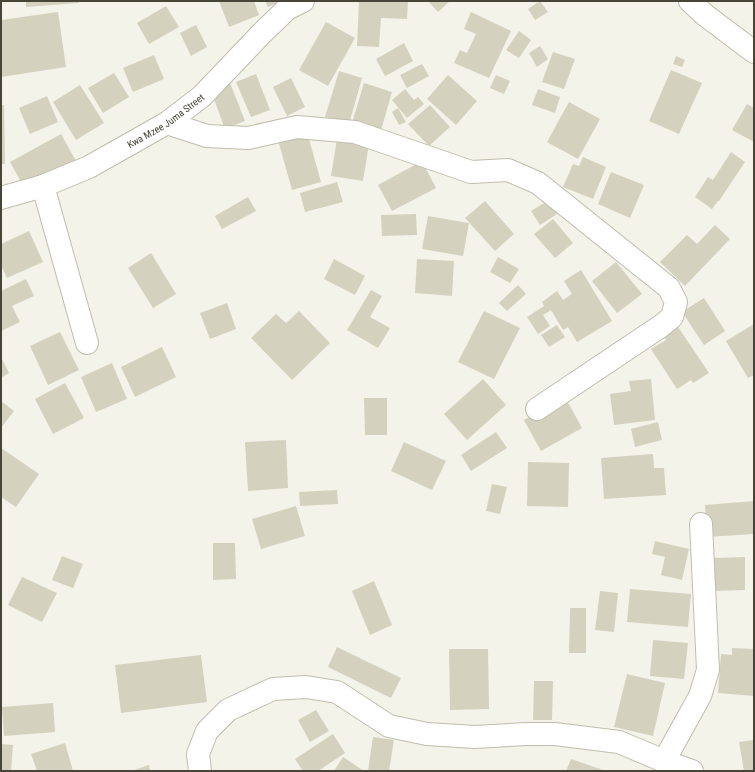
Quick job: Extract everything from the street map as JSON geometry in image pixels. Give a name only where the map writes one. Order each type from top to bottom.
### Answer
[{"type":"street","name":"Kwa Mzee Juma Street","points":[[1,198],[43,186],[89,167],[167,123],[202,96],[287,9],[303,1]]},
{"type":"street","points":[[690,1],[705,15],[754,52]]},
{"type":"street","points":[[167,123],[207,136],[248,138],[297,128],[354,132],[471,172],[508,170],[538,183],[669,288],[676,302],[672,317],[662,326],[537,409]]},
{"type":"street","points":[[43,186],[87,343]]},
{"type":"street","points":[[664,762],[700,696],[708,670],[701,524]]},
{"type":"street","points":[[200,771],[198,754],[207,732],[228,710],[273,689],[306,687],[337,692],[390,726],[427,734],[475,737],[555,734],[619,742],[664,762],[692,771]]},
{"type":"building","points":[[26,1],[79,1],[79,3],[26,7]]},
{"type":"building","points":[[219,1],[254,1],[259,15],[229,27]]},
{"type":"building","points":[[265,1],[282,1],[268,7]]},
{"type":"building","points":[[359,1],[408,1],[407,19],[381,18],[379,47],[357,46]]},
{"type":"building","points":[[428,1],[450,1],[438,12]]},
{"type":"building","points":[[540,1],[548,12],[535,20],[528,9]]},
{"type":"building","points":[[166,6],[179,27],[149,44],[137,23]]},
{"type":"building","points":[[58,12],[66,67],[1,77],[1,20]]},
{"type":"building","points":[[471,12],[511,31],[489,78],[454,63],[460,50],[467,53],[476,34],[464,29]]},
{"type":"building","points":[[326,22],[355,38],[328,86],[299,70]]},
{"type":"building","points":[[196,25],[207,47],[191,56],[180,33]]},
{"type":"building","points":[[519,31],[531,40],[519,58],[506,50]]},
{"type":"building","points":[[404,43],[413,61],[385,76],[376,59]]},
{"type":"building","points":[[540,46],[548,59],[537,67],[529,53]]},
{"type":"building","points":[[553,52],[575,59],[564,89],[542,82]]},
{"type":"building","points":[[154,55],[164,79],[133,92],[123,68]]},
{"type":"building","points":[[676,56],[685,60],[682,67],[673,64]]},
{"type":"building","points":[[422,64],[429,76],[407,88],[400,75]]},
{"type":"building","points":[[671,70],[702,83],[679,134],[649,121]]},
{"type":"building","points":[[339,71],[362,78],[349,124],[325,117]]},
{"type":"building","points":[[114,73],[129,97],[103,113],[88,88]]},
{"type":"building","points":[[256,74],[270,110],[251,117],[236,82]]},
{"type":"building","points":[[448,75],[477,101],[456,125],[427,99]]},
{"type":"building","points":[[496,75],[510,81],[504,94],[490,88]]},
{"type":"building","points":[[291,78],[305,107],[287,116],[273,87]]},
{"type":"building","points":[[230,83],[245,121],[225,129],[211,91]]},
{"type":"building","points":[[364,83],[392,92],[380,134],[351,126]]},
{"type":"building","points":[[80,85],[104,123],[76,140],[53,102]]},
{"type":"building","points":[[405,89],[414,100],[418,97],[424,104],[407,118],[392,100]]},
{"type":"building","points":[[538,89],[560,97],[555,113],[532,105]]},
{"type":"building","points":[[47,96],[58,122],[30,134],[19,108]]},
{"type":"building","points":[[569,102],[600,119],[578,159],[547,142]]},
{"type":"building","points":[[747,104],[754,108],[754,142],[732,130]]},
{"type":"building","points":[[1,105],[4,105],[5,164],[1,164]]},
{"type":"building","points":[[430,105],[450,127],[429,146],[408,124]]},
{"type":"building","points":[[398,108],[406,122],[399,125],[392,112]]},
{"type":"building","points":[[307,132],[321,182],[292,190],[278,140]]},
{"type":"building","points":[[61,134],[76,161],[25,189],[10,162]]},
{"type":"building","points":[[337,139],[369,144],[363,181],[331,176]]},
{"type":"building","points":[[731,152],[745,162],[712,209],[695,197],[708,177],[713,180]]},
{"type":"building","points":[[583,157],[606,167],[593,199],[563,187],[573,164],[579,166]]},
{"type":"building","points":[[422,161],[436,188],[392,211],[378,185]]},
{"type":"building","points":[[611,172],[644,185],[630,218],[598,204]]},
{"type":"building","points":[[337,182],[343,202],[305,212],[300,193]]},
{"type":"building","points":[[248,197],[256,211],[222,229],[215,216]]},
{"type":"building","points":[[549,200],[557,214],[540,225],[531,211]]},
{"type":"building","points":[[485,201],[514,234],[495,251],[465,218]]},
{"type":"building","points":[[416,214],[417,235],[382,236],[381,215]]},
{"type":"building","points":[[428,216],[469,223],[463,256],[422,249]]},
{"type":"building","points":[[553,219],[573,243],[555,258],[534,234]]},
{"type":"building","points":[[715,225],[730,239],[685,286],[660,262],[687,235],[697,244]]},
{"type":"building","points":[[29,231],[43,262],[7,278],[1,265],[1,244]]},
{"type":"building","points":[[151,253],[176,294],[153,308],[128,268]]},
{"type":"building","points":[[498,257],[519,269],[510,283],[490,272]]},
{"type":"building","points":[[334,259],[365,276],[355,295],[324,279]]},
{"type":"building","points":[[417,259],[454,261],[452,296],[415,293]]},
{"type":"building","points":[[616,262],[642,294],[617,313],[592,281]]},
{"type":"building","points":[[581,270],[612,321],[577,342],[568,327],[563,330],[551,310],[543,315],[550,326],[538,334],[527,317],[544,306],[542,302],[557,291],[563,300],[572,294],[564,281]]},
{"type":"building","points":[[26,279],[34,296],[12,306],[20,322],[1,331],[1,291]]},
{"type":"building","points":[[518,285],[526,294],[507,311],[499,303]]},
{"type":"building","points":[[371,290],[382,296],[370,317],[390,328],[378,348],[347,330]]},
{"type":"building","points":[[704,298],[725,331],[704,345],[682,312]]},
{"type":"building","points":[[227,303],[236,329],[210,339],[200,313]]},
{"type":"building","points":[[299,311],[330,343],[292,380],[251,338],[276,314],[286,323]]},
{"type":"building","points":[[484,311],[520,328],[494,379],[458,362]]},
{"type":"building","points":[[676,324],[709,373],[693,383],[691,380],[677,389],[651,349],[666,340],[662,333]]},
{"type":"building","points":[[754,324],[754,375],[748,378],[726,341]]},
{"type":"building","points":[[557,325],[565,337],[549,347],[541,335]]},
{"type":"building","points":[[60,332],[79,370],[48,385],[30,346]]},
{"type":"building","points":[[162,347],[176,377],[135,397],[121,367]]},
{"type":"building","points":[[1,357],[9,373],[1,378]]},
{"type":"building","points":[[112,363],[127,399],[96,412],[81,377]]},
{"type":"building","points":[[483,379],[506,405],[467,440],[444,414]]},
{"type":"building","points":[[651,379],[655,420],[614,425],[610,394],[631,391],[629,381]]},
{"type":"building","points":[[65,383],[84,418],[53,434],[35,399]]},
{"type":"building","points":[[565,397],[582,428],[541,451],[524,420]]},
{"type":"building","points":[[364,398],[387,398],[387,435],[365,435]]},
{"type":"building","points":[[1,401],[14,411],[1,428]]},
{"type":"building","points":[[658,422],[662,440],[635,447],[631,429]]},
{"type":"building","points":[[496,432],[507,448],[471,471],[461,455]]},
{"type":"building","points":[[286,440],[288,488],[248,491],[245,442]]},
{"type":"building","points":[[404,442],[446,461],[432,490],[391,471]]},
{"type":"building","points":[[1,448],[39,474],[16,507],[1,497]]},
{"type":"building","points":[[653,454],[654,468],[664,468],[666,495],[604,499],[601,458]]},
{"type":"building","points":[[528,462],[569,463],[568,507],[527,506]]},
{"type":"building","points":[[492,484],[507,487],[500,514],[486,511]]},
{"type":"building","points":[[337,490],[338,504],[300,506],[299,492]]},
{"type":"building","points":[[754,501],[754,534],[707,537],[705,505]]},
{"type":"building","points":[[296,506],[305,536],[261,549],[252,519]]},
{"type":"building","points":[[655,541],[689,549],[682,580],[661,575],[665,557],[652,554]]},
{"type":"building","points":[[213,543],[235,543],[236,579],[213,580]]},
{"type":"building","points":[[62,556],[83,564],[73,588],[52,580]]},
{"type":"building","points":[[745,557],[745,590],[714,591],[713,558]]},
{"type":"building","points":[[22,577],[57,593],[42,622],[8,605]]},
{"type":"building","points":[[374,581],[392,625],[370,635],[352,591]]},
{"type":"building","points":[[630,589],[691,594],[688,627],[627,622]]},
{"type":"building","points":[[600,591],[618,593],[614,632],[595,630]]},
{"type":"building","points":[[570,608],[586,608],[586,653],[569,653]]},
{"type":"building","points":[[653,640],[688,643],[684,679],[650,676]]},
{"type":"building","points":[[337,647],[401,678],[391,698],[328,667]]},
{"type":"building","points":[[732,648],[754,649],[754,696],[718,693],[721,654],[732,655]]},
{"type":"building","points":[[449,649],[488,649],[489,709],[450,710]]},
{"type":"building","points":[[201,655],[207,702],[121,713],[115,665]]},
{"type":"building","points":[[627,674],[665,683],[653,736],[614,727]]},
{"type":"building","points":[[534,681],[553,681],[552,720],[533,720]]},
{"type":"building","points":[[53,703],[55,732],[4,736],[2,707]]},
{"type":"building","points":[[316,710],[329,731],[310,742],[298,720]]},
{"type":"building","points":[[333,734],[345,753],[318,771],[303,771],[295,759]]},
{"type":"building","points":[[373,737],[394,740],[389,771],[368,771]]},
{"type":"building","points":[[754,740],[754,771],[744,771],[739,742]]},
{"type":"building","points":[[65,743],[73,771],[37,771],[31,754]]},
{"type":"building","points":[[1,744],[13,745],[11,771],[1,771]]},
{"type":"building","points":[[343,757],[364,771],[334,771]]},
{"type":"building","points":[[571,759],[606,771],[566,771]]},
{"type":"building","points":[[149,765],[150,771],[131,771]]}]
